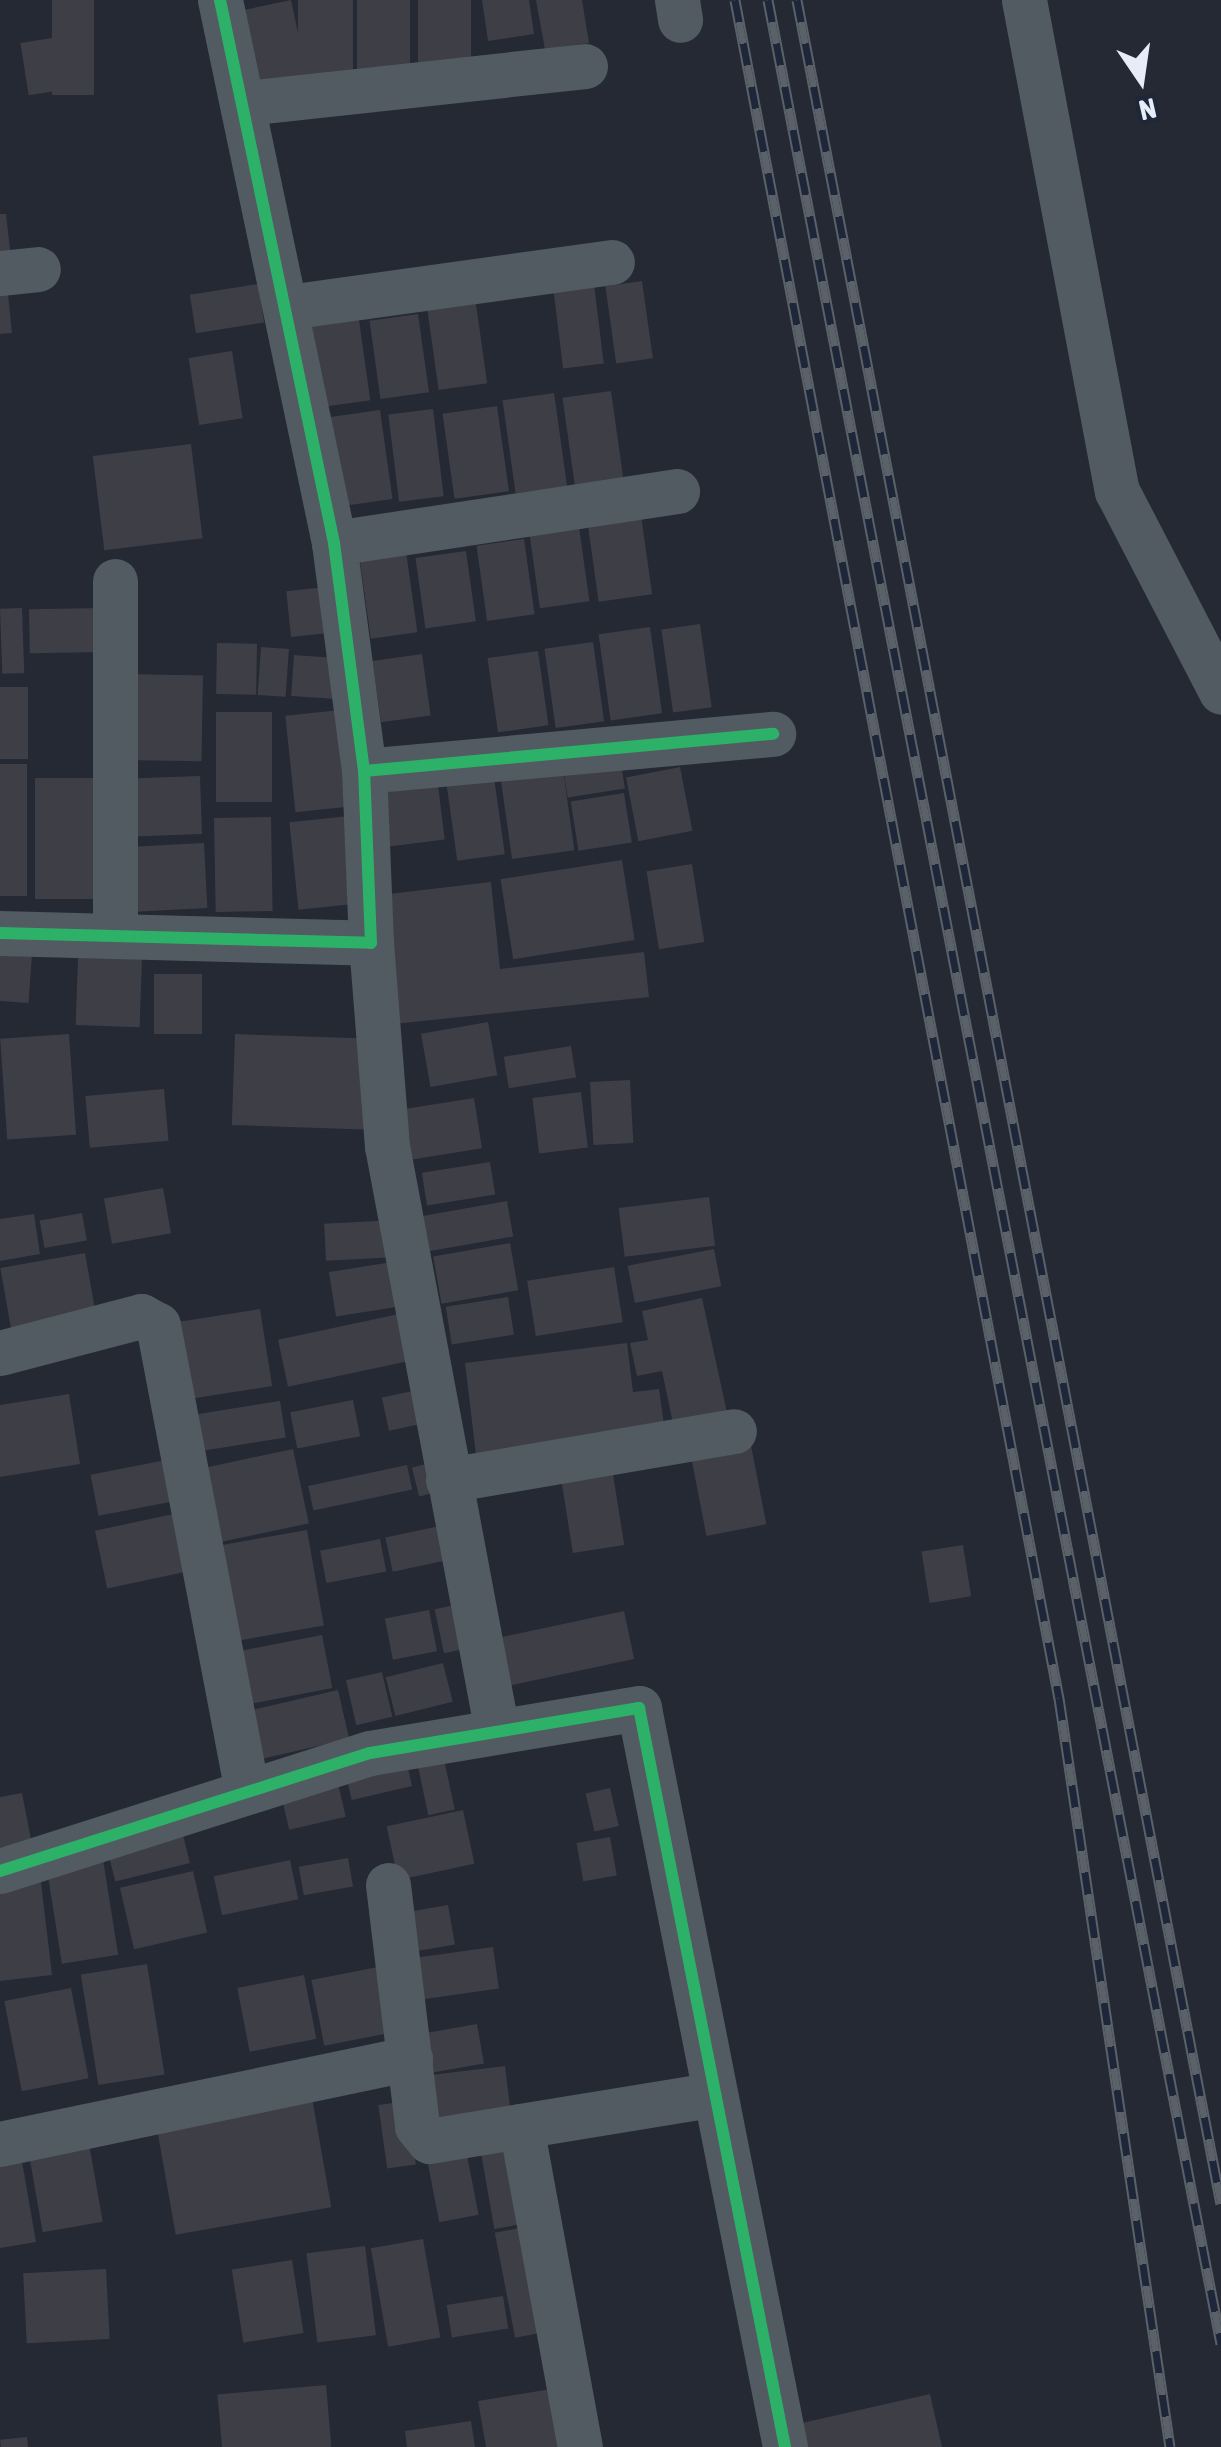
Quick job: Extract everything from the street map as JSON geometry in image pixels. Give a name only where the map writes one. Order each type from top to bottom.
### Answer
[{"type":"street","points":[[220,0],[288,307],[334,543],[364,771],[371,943],[387,1146],[496,1726]]},
{"type":"street","points":[[1024,0],[1114,478],[1221,692]]},
{"type":"street","points":[[244,103],[585,66]]},
{"type":"street","points":[[288,307],[612,262]]},
{"type":"street","points":[[334,543],[677,491]]},
{"type":"street","points":[[116,580],[116,934]]},
{"type":"street","points":[[364,771],[772,734]]},
{"type":"street","points":[[0,933],[371,943]]},
{"type":"street","points":[[0,1354],[141,1316],[158,1325],[246,1786]]},
{"type":"street","points":[[448,1480],[734,1431]]},
{"type":"street","points":[[0,1870],[246,1786],[496,1726],[627,1704],[642,1714],[772,2445]]},
{"type":"street","points":[[388,1885],[418,2126],[430,2140],[710,2095]]},
{"type":"street","points":[[0,2144],[410,2058]]},
{"type":"street","points":[[521,2126],[580,2447]]},
{"type":"building","points":[[52,0],[94,0],[94,95],[52,95]]},
{"type":"building","points":[[291,0],[307,75],[255,86],[239,11]]},
{"type":"building","points":[[298,0],[353,0],[353,78],[298,78]]},
{"type":"building","points":[[357,0],[410,0],[410,73],[357,73]]},
{"type":"building","points":[[418,0],[471,0],[471,65],[418,65]]},
{"type":"building","points":[[482,0],[529,0],[534,34],[488,41]]},
{"type":"building","points":[[536,0],[582,0],[589,43],[545,50]]},
{"type":"building","points":[[52,38],[60,90],[29,95],[20,43]]},
{"type":"building","points":[[0,214],[6,214],[11,258],[0,259]]},
{"type":"building","points":[[6,274],[12,333],[0,334],[0,275]]},
{"type":"building","points":[[642,281],[653,358],[616,363],[605,286]]},
{"type":"building","points":[[258,284],[264,323],[196,333],[190,295]]},
{"type":"building","points":[[594,284],[604,363],[563,368],[553,289]]},
{"type":"building","points":[[476,304],[487,383],[439,390],[427,311]]},
{"type":"building","points":[[418,314],[429,392],[380,399],[369,321]]},
{"type":"building","points":[[359,320],[370,400],[322,407],[310,327]]},
{"type":"building","points":[[232,351],[243,418],[199,425],[189,358]]},
{"type":"building","points":[[611,391],[623,478],[575,485],[562,398]]},
{"type":"building","points":[[554,393],[567,486],[516,493],[503,400]]},
{"type":"building","points":[[497,406],[509,491],[455,499],[443,414]]},
{"type":"building","points":[[433,409],[444,496],[399,502],[388,414]]},
{"type":"building","points":[[380,410],[393,499],[336,507],[324,418]]},
{"type":"building","points":[[191,444],[203,538],[104,550],[93,456]]},
{"type":"building","points":[[641,515],[652,594],[599,602],[588,523]]},
{"type":"building","points":[[579,527],[589,601],[540,608],[529,534]]},
{"type":"building","points":[[524,539],[535,614],[487,621],[476,546]]},
{"type":"building","points":[[405,544],[417,632],[371,639],[358,551]]},
{"type":"building","points":[[466,551],[476,621],[425,628],[415,558]]},
{"type":"building","points":[[326,587],[331,633],[291,637],[286,591]]},
{"type":"building","points":[[22,608],[24,673],[2,674],[0,609]]},
{"type":"building","points":[[104,608],[105,652],[30,653],[29,609]]},
{"type":"building","points":[[700,624],[712,707],[673,713],[661,629]]},
{"type":"building","points":[[650,627],[662,713],[611,720],[599,634]]},
{"type":"building","points":[[593,642],[604,721],[556,728],[544,649]]},
{"type":"building","points":[[217,643],[257,644],[256,695],[216,694]]},
{"type":"building","points":[[261,647],[289,649],[286,697],[258,695]]},
{"type":"building","points":[[538,651],[548,725],[498,732],[487,658]]},
{"type":"building","points":[[422,654],[431,715],[381,722],[372,661]]},
{"type":"building","points":[[294,655],[339,658],[336,699],[291,696]]},
{"type":"building","points":[[124,674],[203,675],[201,761],[122,760]]},
{"type":"building","points":[[0,687],[28,687],[28,759],[0,759]]},
{"type":"building","points":[[340,710],[350,806],[295,812],[285,716]]},
{"type":"building","points":[[216,712],[272,712],[272,802],[216,802]]},
{"type":"building","points":[[619,751],[625,789],[568,798],[562,760]]},
{"type":"building","points":[[562,762],[574,850],[512,859],[500,771]]},
{"type":"building","points":[[0,764],[27,764],[27,896],[0,896]]},
{"type":"building","points":[[680,767],[692,831],[638,841],[626,777]]},
{"type":"building","points":[[493,770],[505,854],[457,861],[445,777]]},
{"type":"building","points":[[200,776],[202,834],[132,836],[130,778]]},
{"type":"building","points":[[35,778],[108,778],[108,899],[35,899]]},
{"type":"building","points":[[438,785],[445,840],[389,846],[382,792]]},
{"type":"building","points":[[624,793],[632,842],[578,851],[571,801]]},
{"type":"building","points":[[349,816],[358,904],[299,910],[289,822]]},
{"type":"building","points":[[271,817],[273,911],[216,912],[214,818]]},
{"type":"building","points":[[204,843],[207,908],[131,912],[127,847]]},
{"type":"building","points":[[622,860],[635,940],[513,959],[501,879]]},
{"type":"building","points":[[692,864],[704,942],[659,949],[647,871]]},
{"type":"building","points":[[491,882],[500,969],[644,952],[649,997],[394,1024],[380,895]]},
{"type":"building","points":[[0,953],[32,955],[29,1003],[0,1001]]},
{"type":"building","points":[[78,957],[142,959],[140,1027],[76,1025]]},
{"type":"building","points":[[154,974],[202,974],[202,1034],[154,1034]]},
{"type":"building","points":[[488,1022],[497,1075],[430,1087],[421,1034]]},
{"type":"building","points":[[69,1034],[76,1135],[7,1140],[0,1039]]},
{"type":"building","points":[[235,1034],[374,1039],[371,1130],[232,1125]]},
{"type":"building","points":[[571,1046],[576,1078],[509,1088],[504,1057]]},
{"type":"building","points":[[630,1080],[633,1143],[593,1145],[590,1082]]},
{"type":"building","points":[[164,1089],[169,1141],[90,1148],[85,1096]]},
{"type":"building","points":[[581,1092],[588,1148],[539,1154],[532,1098]]},
{"type":"building","points":[[474,1098],[482,1148],[411,1160],[403,1109]]},
{"type":"building","points":[[490,1162],[495,1195],[427,1205],[422,1173]]},
{"type":"building","points":[[163,1188],[171,1233],[112,1244],[104,1198]]},
{"type":"building","points":[[709,1197],[715,1246],[625,1257],[619,1208]]},
{"type":"building","points":[[507,1201],[513,1236],[425,1252],[418,1217]]},
{"type":"building","points":[[82,1213],[87,1241],[45,1248],[40,1220]]},
{"type":"building","points":[[34,1214],[40,1254],[0,1261],[0,1219]]},
{"type":"building","points":[[397,1220],[399,1257],[326,1261],[324,1224]]},
{"type":"building","points":[[510,1243],[518,1290],[442,1304],[433,1257]]},
{"type":"building","points":[[714,1249],[721,1286],[635,1303],[628,1266]]},
{"type":"building","points":[[85,1253],[96,1317],[12,1332],[0,1268]]},
{"type":"building","points":[[405,1260],[412,1304],[336,1316],[329,1272]]},
{"type":"building","points":[[614,1267],[623,1322],[536,1336],[527,1281]]},
{"type":"building","points":[[508,1297],[514,1335],[452,1344],[446,1307]]},
{"type":"building","points":[[702,1298],[728,1417],[674,1428],[662,1371],[637,1376],[630,1343],[648,1340],[642,1311]]},
{"type":"building","points":[[260,1309],[272,1386],[188,1399],[176,1322]]},
{"type":"building","points":[[413,1311],[423,1358],[288,1387],[278,1340]]},
{"type":"building","points":[[627,1343],[633,1392],[659,1389],[665,1432],[476,1455],[465,1363]]},
{"type":"building","points":[[422,1389],[429,1422],[389,1431],[382,1398]]},
{"type":"building","points":[[69,1394],[80,1464],[0,1477],[0,1405]]},
{"type":"building","points":[[353,1400],[360,1436],[297,1449],[290,1412]]},
{"type":"building","points":[[280,1401],[286,1438],[203,1451],[197,1414]]},
{"type":"building","points":[[748,1430],[766,1524],[706,1536],[688,1442]]},
{"type":"building","points":[[293,1449],[309,1523],[221,1542],[205,1468]]},
{"type":"building","points":[[610,1455],[624,1545],[573,1553],[559,1463]]},
{"type":"building","points":[[171,1459],[179,1500],[99,1516],[91,1475]]},
{"type":"building","points":[[442,1460],[449,1489],[419,1497],[412,1467]]},
{"type":"building","points":[[407,1465],[412,1489],[313,1510],[308,1486]]},
{"type":"building","points":[[183,1512],[195,1570],[107,1588],[95,1531]]},
{"type":"building","points":[[449,1524],[456,1558],[393,1572],[385,1538]]},
{"type":"building","points":[[307,1530],[324,1626],[229,1642],[212,1547]]},
{"type":"building","points":[[380,1539],[386,1571],[326,1583],[320,1551]]},
{"type":"building","points":[[963,1545],[971,1596],[930,1603],[922,1552]]},
{"type":"building","points":[[464,1603],[473,1647],[444,1653],[435,1609]]},
{"type":"building","points":[[429,1610],[437,1651],[393,1660],[385,1619]]},
{"type":"building","points":[[624,1611],[634,1659],[511,1685],[501,1637]]},
{"type":"building","points":[[322,1635],[332,1688],[240,1706],[230,1653]]},
{"type":"building","points":[[443,1663],[453,1702],[395,1716],[386,1677]]},
{"type":"building","points":[[382,1672],[392,1717],[356,1725],[346,1680]]},
{"type":"building","points":[[338,1690],[349,1739],[254,1761],[243,1712]]},
{"type":"building","points":[[441,1745],[455,1810],[428,1815],[415,1751]]},
{"type":"building","points":[[404,1751],[412,1786],[352,1800],[344,1765]]},
{"type":"building","points":[[334,1766],[346,1817],[289,1830],[277,1779]]},
{"type":"building","points":[[610,1788],[619,1826],[594,1832],[586,1794]]},
{"type":"building","points":[[22,1793],[33,1850],[0,1856],[0,1797]]},
{"type":"building","points":[[463,1810],[474,1864],[398,1880],[387,1826]]},
{"type":"building","points":[[181,1827],[190,1863],[115,1882],[106,1846]]},
{"type":"building","points":[[610,1837],[617,1875],[583,1881],[577,1843]]},
{"type":"building","points":[[348,1858],[353,1887],[304,1895],[299,1867]]},
{"type":"building","points":[[103,1859],[118,1955],[62,1964],[47,1868]]},
{"type":"building","points":[[290,1860],[298,1899],[222,1915],[214,1876]]},
{"type":"building","points":[[193,1871],[207,1932],[134,1949],[120,1888]]},
{"type":"building","points":[[40,1874],[52,1975],[0,1981],[0,1879]]},
{"type":"building","points":[[448,1905],[455,1944],[405,1953],[398,1914]]},
{"type":"building","points":[[493,1947],[499,1989],[413,2001],[407,1959]]},
{"type":"building","points":[[147,1964],[165,2075],[98,2085],[81,1974]]},
{"type":"building","points":[[388,1965],[401,2031],[324,2046],[311,1980]]},
{"type":"building","points":[[304,1975],[316,2039],[250,2052],[237,1988]]},
{"type":"building","points":[[71,1988],[89,2078],[22,2091],[4,2001]]},
{"type":"building","points":[[477,2024],[484,2063],[426,2074],[419,2034]]},
{"type":"building","points":[[505,2066],[511,2112],[428,2122],[423,2076]]},
{"type":"building","points":[[311,2092],[331,2207],[176,2235],[155,2119]]},
{"type":"building","points":[[407,2101],[416,2164],[387,2168],[378,2105]]},
{"type":"building","points":[[88,2138],[103,2222],[43,2232],[28,2149]]},
{"type":"building","points":[[521,2144],[535,2222],[494,2229],[481,2151]]},
{"type":"building","points":[[465,2145],[479,2215],[439,2222],[426,2153]]},
{"type":"building","points":[[20,2150],[36,2242],[0,2248],[0,2153]]},
{"type":"building","points":[[535,2225],[555,2330],[515,2338],[495,2233]]},
{"type":"building","points":[[423,2239],[440,2337],[388,2347],[371,2248]]},
{"type":"building","points":[[365,2246],[376,2335],[317,2343],[306,2253]]},
{"type":"building","points":[[292,2260],[304,2333],[243,2343],[232,2270]]},
{"type":"building","points":[[106,2269],[110,2339],[27,2343],[23,2273]]},
{"type":"building","points":[[503,2296],[508,2329],[452,2338],[447,2305]]},
{"type":"building","points":[[326,2385],[331,2447],[222,2447],[217,2394]]},
{"type":"building","points":[[564,2387],[573,2447],[486,2447],[478,2401]]},
{"type":"building","points":[[930,2394],[942,2447],[807,2447],[802,2423]]},
{"type":"building","points":[[471,2421],[475,2447],[407,2447],[405,2431]]},
{"type":"building","points":[[27,2437],[28,2447],[1,2447],[0,2440]]},
{"type":"railway","points":[[735,0],[1059,1698],[1170,2447]]},
{"type":"railway","points":[[768,0],[1221,2344]]},
{"type":"railway","points":[[797,0],[1221,2204]]},
{"type":"cycle path","points":[[220,0],[334,543],[364,771]]},
{"type":"cycle path","points":[[0,933],[371,943],[364,771],[773,734]]},
{"type":"cycle path","points":[[0,1871],[370,1753],[639,1708],[785,2447]]}]
